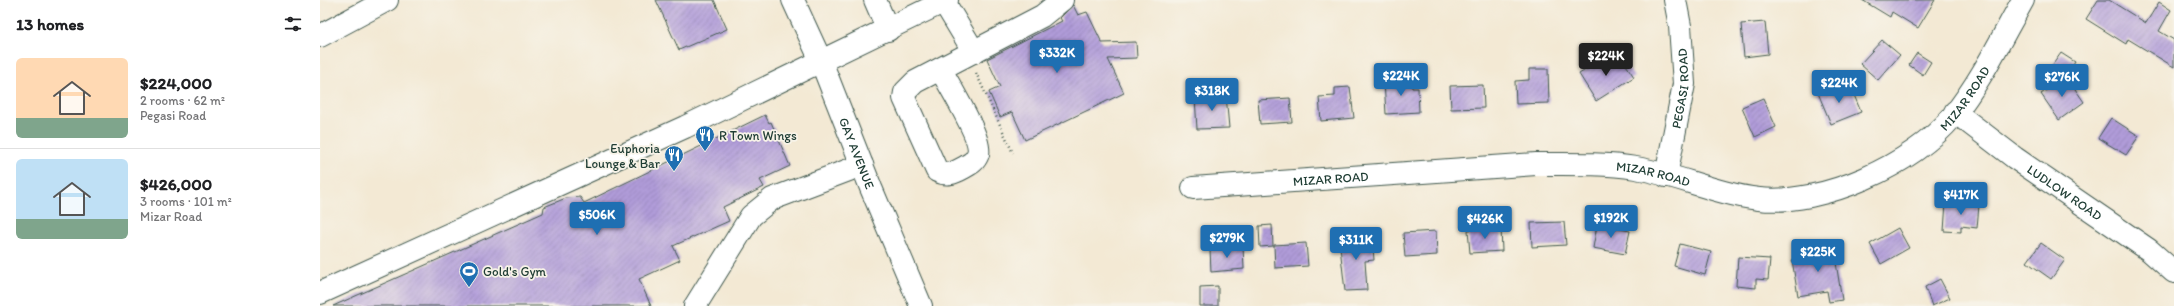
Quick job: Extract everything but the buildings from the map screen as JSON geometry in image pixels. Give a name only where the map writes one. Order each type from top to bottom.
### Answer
[{"type":"street","name":"GAY AVENUE","points":[[793,0],[821,61],[862,165],[921,306]]},
{"type":"street","points":[[875,0],[888,30]]},
{"type":"street","points":[[941,70],[974,61],[1042,16],[1062,0]]},
{"type":"street","name":"PEGASI ROAD","points":[[1666,176],[1684,84],[1680,26],[1675,0]]},
{"type":"street","name":"MIZAR ROAD","points":[[1193,188],[1536,164],[1570,164],[1636,168],[1721,193],[1760,200],[1799,198],[1832,191],[1864,180],[1906,156],[1930,137],[1966,99],[2023,0]]},
{"type":"street","points":[[320,292],[678,130],[946,1],[974,61]]},
{"type":"street","points":[[320,36],[379,2]]},
{"type":"street","name":"LUDLOW ROAD","points":[[1955,112],[2015,158],[2149,250],[2174,272]]},
{"type":"street","points":[[695,306],[751,216],[772,200],[862,165]]},
{"type":"path","points":[[974,61],[1013,153]]},
{"type":"place","name":"R Town Wings","points":[[705,152]]},
{"type":"place","name":"Euphoria Lounge & Bar","points":[[674,172]]},
{"type":"place","name":"Gold's Gym","points":[[469,288]]}]
